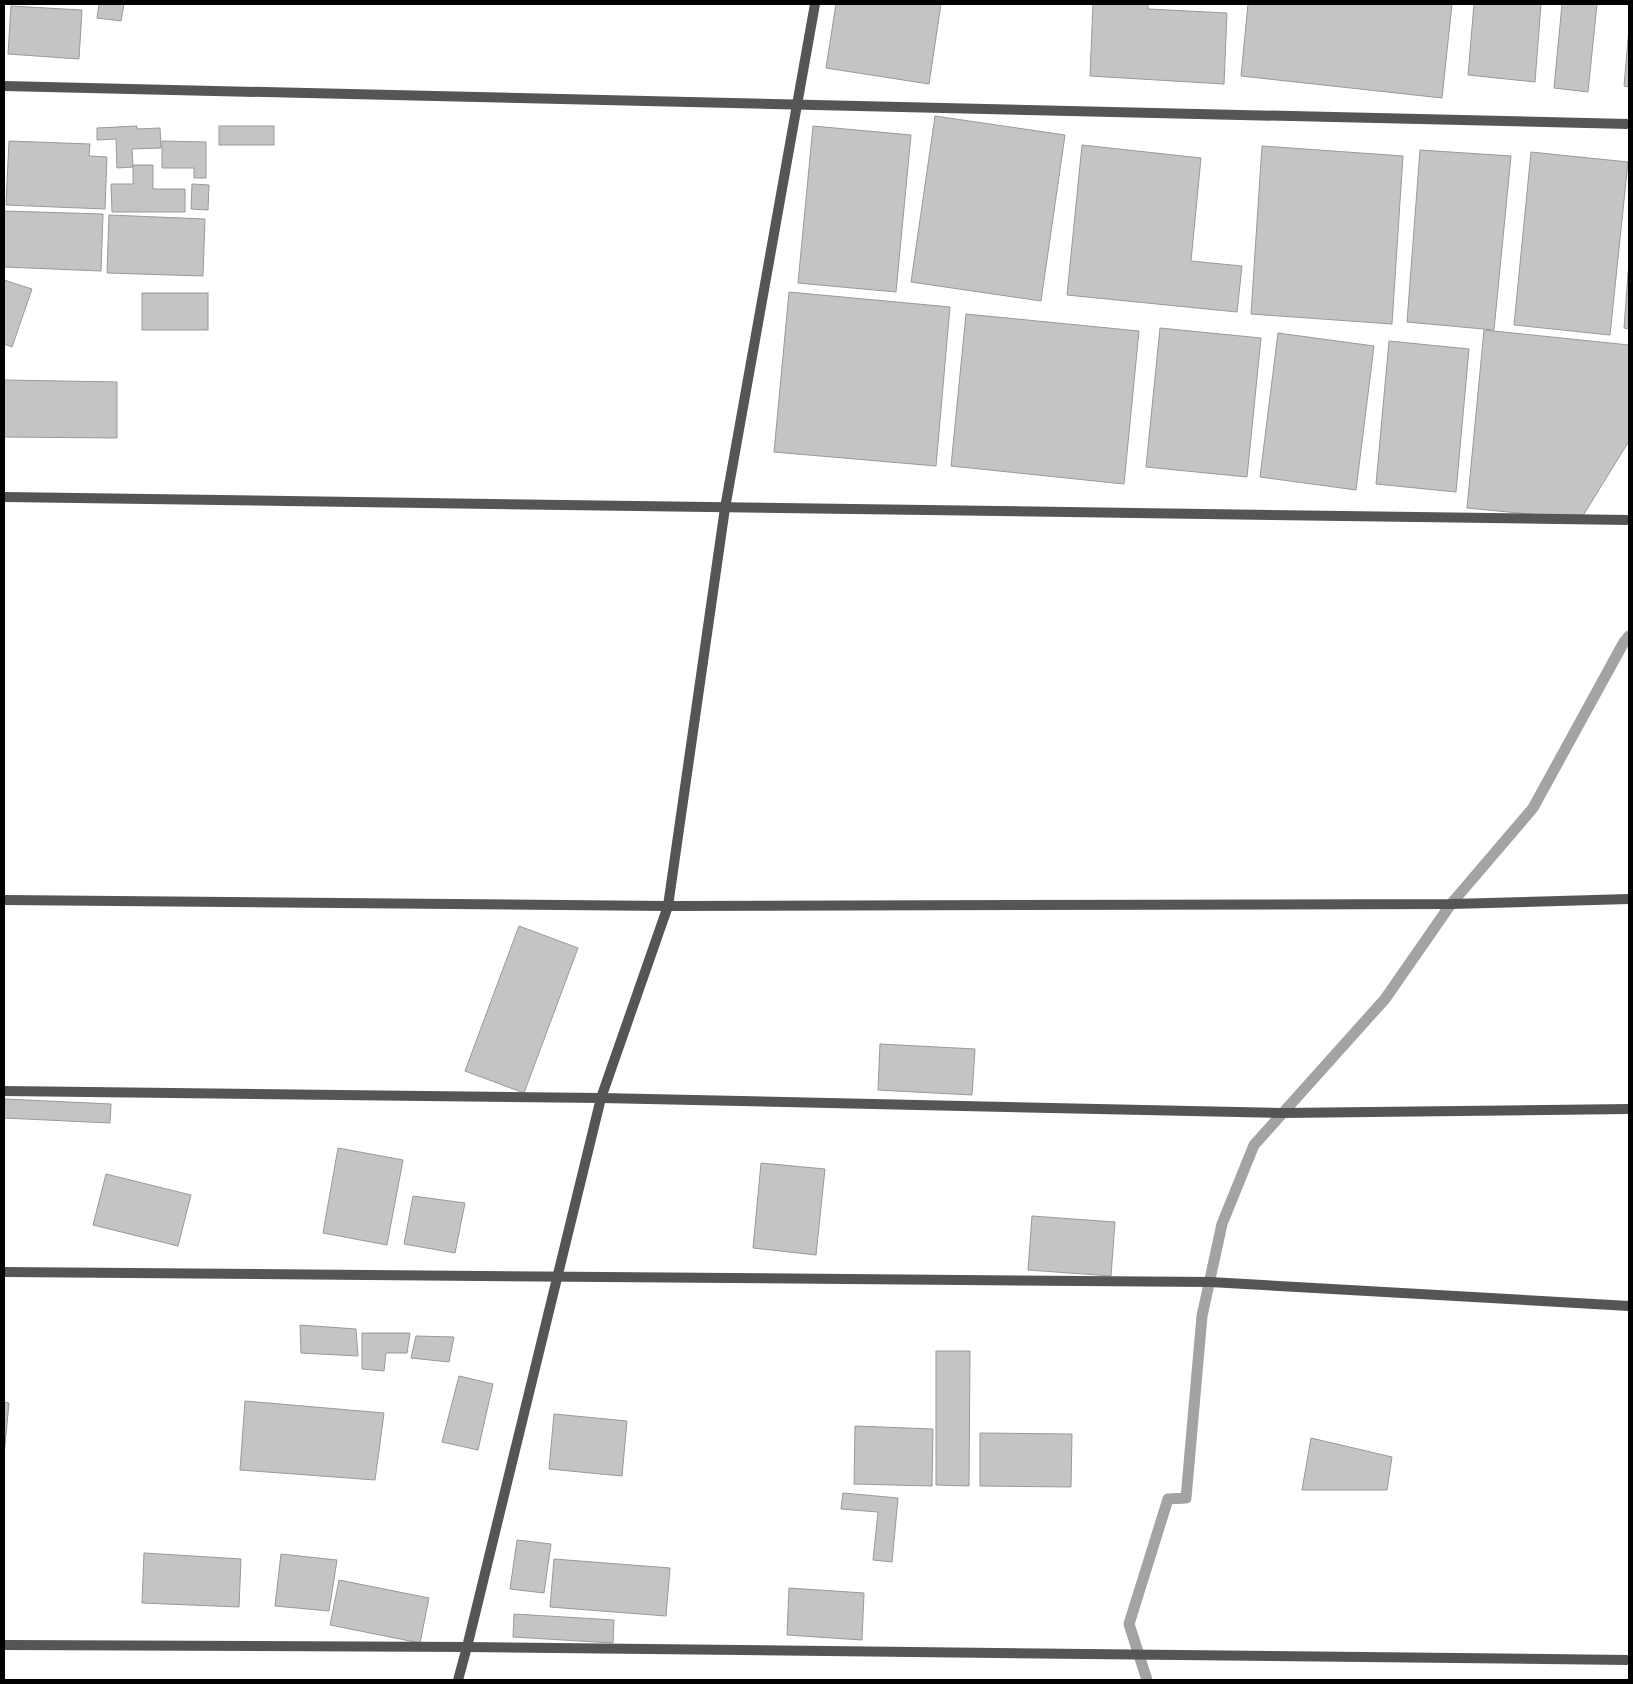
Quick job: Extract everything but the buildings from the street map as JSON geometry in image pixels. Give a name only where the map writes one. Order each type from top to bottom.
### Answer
[{"type":"street","points":[[458,1680],[601,1098],[668,906],[725,508],[815,4]]},
{"type":"street","points":[[4,86],[1629,124]]},
{"type":"street","points":[[4,497],[1629,520]]},
{"type":"street","points":[[4,900],[668,906],[1451,904],[1629,899]]},
{"type":"street","points":[[4,1091],[601,1098],[1282,1113],[1629,1109]]},
{"type":"street","points":[[4,1272],[1210,1282],[1629,1306]]},
{"type":"street","points":[[4,1645],[467,1647],[1629,1660]]},
{"type":"waterway","points":[[1147,1680],[1129,1624],[1168,1499],[1186,1498],[1202,1316],[1222,1224],[1254,1145],[1385,999],[1451,904],[1533,808],[1629,636]]}]
